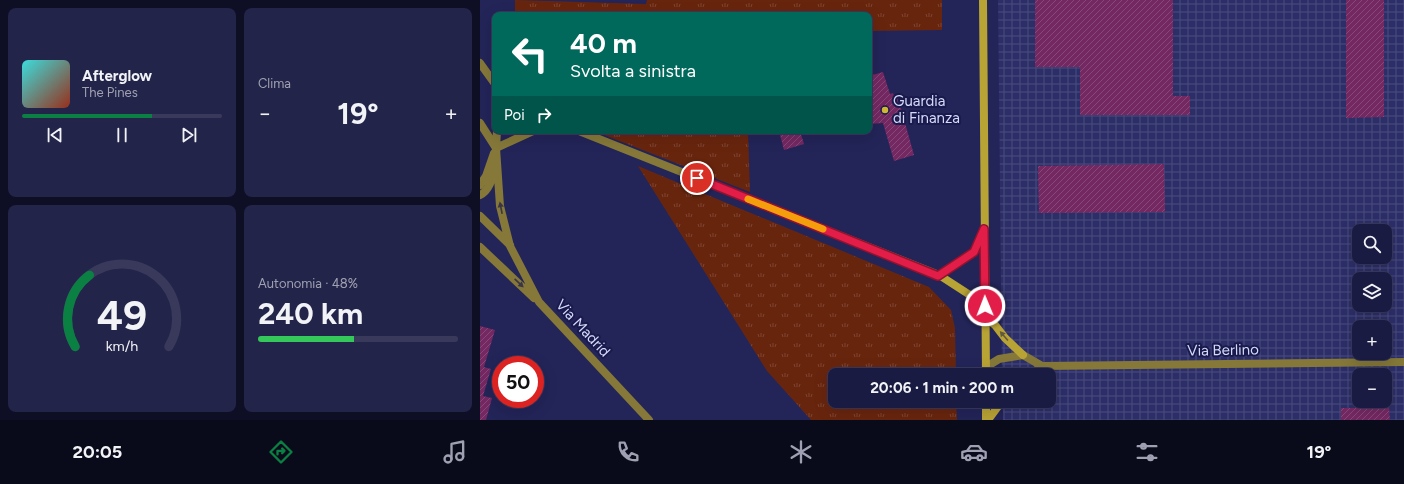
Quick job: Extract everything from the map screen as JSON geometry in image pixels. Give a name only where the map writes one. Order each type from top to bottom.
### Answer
[{"type":"main road","points":[[983,0],[986,368]]},
{"type":"main road","points":[[984,229],[974,252],[938,276],[973,296],[985,318],[995,325],[1005,338],[1023,355]]},
{"type":"main road","points":[[986,408],[987,420]]},
{"type":"main road","points":[[987,420],[996,408]]},
{"type":"street","points":[[480,62],[492,80]]},
{"type":"street","points":[[480,123],[496,148],[500,206],[510,246]]},
{"type":"street","points":[[480,195],[485,193],[493,177],[497,134]]},
{"type":"street","points":[[480,175],[496,148],[526,134]]},
{"type":"street","points":[[586,134],[938,276]]},
{"type":"street","points":[[480,185],[486,176],[496,148]]},
{"type":"street","points":[[480,216],[510,246]]},
{"type":"street","points":[[480,239],[505,270]]},
{"type":"street","name":"Via Madrid","points":[[510,246],[539,302],[649,420]]},
{"type":"street","points":[[480,247],[539,302]]},
{"type":"street","points":[[989,368],[999,359],[1023,355],[1042,366],[1039,368]]},
{"type":"street","name":"Via Berlino","points":[[1042,366],[1404,362]]},
{"type":"shaded area","points":[[998,0],[1404,0],[1404,420],[1003,420],[1003,408],[1056,408],[1056,368],[1002,368]]},
{"type":"green space","points":[[515,0],[646,4],[647,0],[942,0],[942,30],[872,31],[872,12],[515,12]]},
{"type":"green space","points":[[602,134],[748,134],[750,192]]},
{"type":"green space","points":[[638,166],[929,287],[951,310],[955,328],[956,368],[828,368],[828,408],[956,408],[957,420],[811,420],[767,371]]},
{"type":"building","points":[[1035,0],[1173,0],[1173,96],[1190,96],[1190,115],[1080,115],[1080,67],[1035,67]]},
{"type":"building","points":[[1346,0],[1384,0],[1384,117],[1346,118]]},
{"type":"building","name":"Guardia di Finanza","points":[[883,72],[890,94],[893,93],[895,99],[898,98],[914,155],[894,161],[883,123],[872,124],[872,75]]},
{"type":"building","points":[[780,134],[801,134],[804,144],[784,150]]},
{"type":"building","points":[[1164,164],[1165,212],[1039,213],[1038,166]]},
{"type":"building","points":[[480,326],[495,330],[484,367],[491,369],[483,396],[492,398],[486,420],[480,420]]},
{"type":"building","points":[[1341,408],[1389,408],[1390,420],[1341,420]]},
{"type":"slow traffic","points":[[748,199],[823,229]]},
{"type":"place","name":"Guardia di Finanza","points":[[885,110]]},
{"type":"route","points":[[697,178],[938,276],[974,252],[984,229],[985,306]]}]
